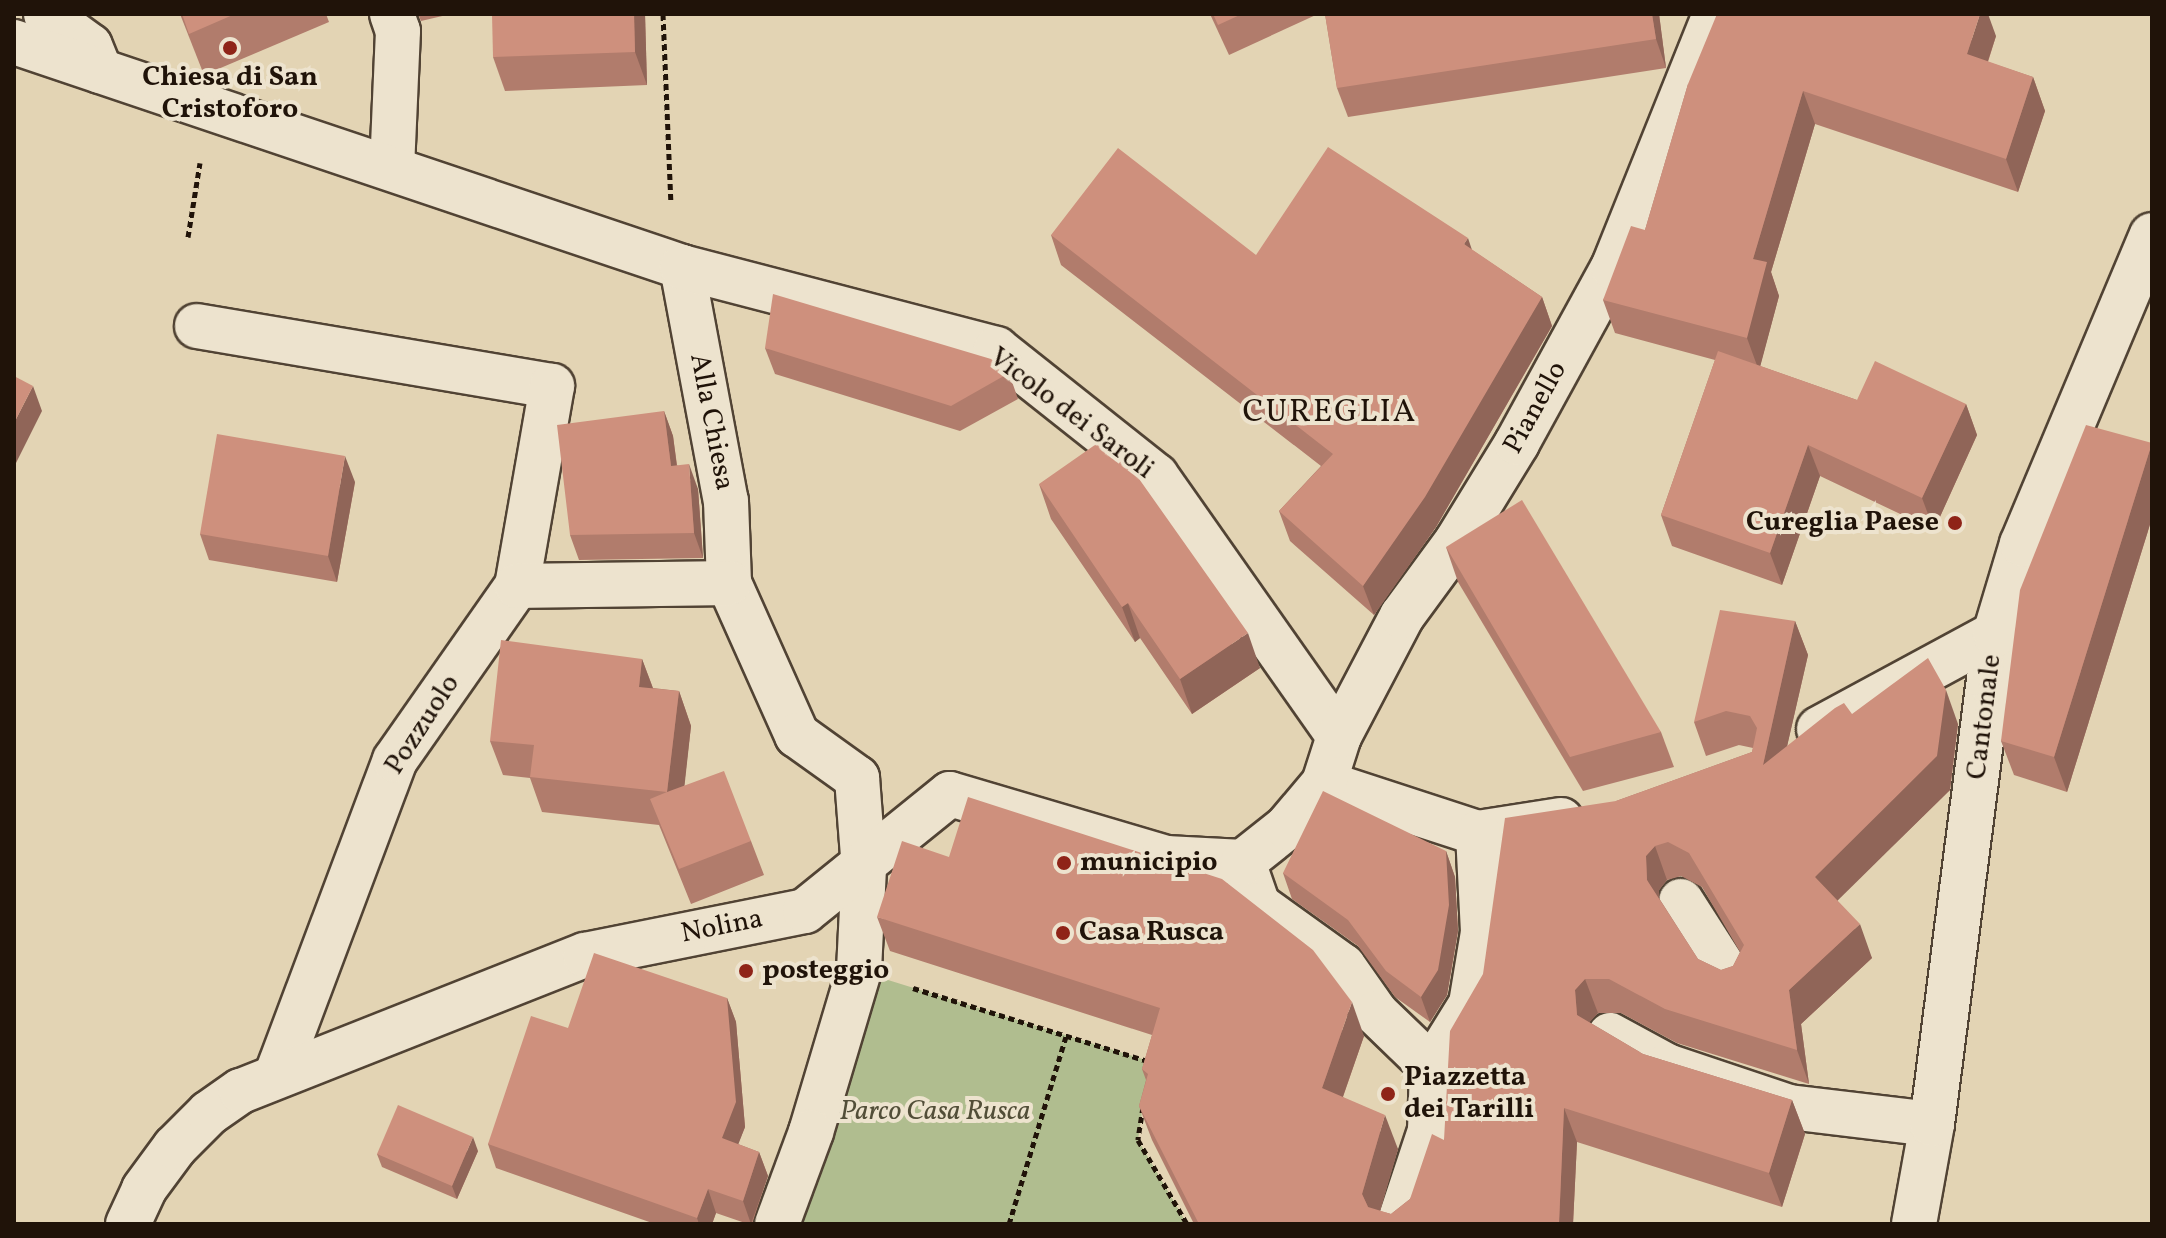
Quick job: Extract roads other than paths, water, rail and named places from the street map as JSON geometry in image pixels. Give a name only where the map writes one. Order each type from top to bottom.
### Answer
[{"type":"street","points":[[46,14],[90,46],[100,71]]},
{"type":"street","points":[[392,14],[398,31],[392,168]]},
{"type":"street","name":"Pianello","points":[[1324,783],[1339,736],[1402,616],[1457,541],[1517,443],[1613,268],[1715,14]]},
{"type":"street","points":[[14,42],[682,267]]},
{"type":"street","name":"Cantonale","points":[[1914,1224],[1932,1124],[1995,634],[2022,544],[2152,235]]},
{"type":"street","name":"Vicolo dei Saroli","points":[[682,267],[996,349],[1156,476],[1339,736]]},
{"type":"street","name":"Alla Chiesa","points":[[682,267],[726,501],[729,583],[797,735],[857,778],[864,868],[859,971],[811,1132],[777,1224]]},
{"type":"street","points":[[197,326],[552,386],[517,586],[729,583]]},
{"type":"street","name":"Pozzuolo","points":[[277,1074],[395,760],[517,586]]},
{"type":"street","points":[[1819,729],[1995,634]]},
{"type":"street","points":[[1432,1067],[1376,1013],[1343,966],[1258,905],[1243,862],[1287,827],[1324,783],[1478,833],[1604,813]]},
{"type":"street","name":"Nolina","points":[[128,1224],[144,1189],[209,1113],[277,1074],[585,955],[805,911],[864,868],[950,794],[1166,858],[1243,862]]},
{"type":"street","points":[[1399,1224],[1430,1131],[1432,1067],[1471,1004],[1483,932],[1478,833]]},
{"type":"street","points":[[1681,901],[1731,979]]},
{"type":"street","points":[[1610,1035],[1667,1066],[1789,1107],[1932,1124]]},
{"type":"place","name":"Chiesa di San Cristoforo","points":[[230,48]]},
{"type":"place","name":"Cureglia Paese","points":[[1955,523]]},
{"type":"place","name":"municipio","points":[[1064,863]]},
{"type":"place","name":"Casa Rusca","points":[[1063,933]]},
{"type":"place","name":"posteggio","points":[[746,971]]},
{"type":"place","name":"Piazzetta dei Tarilli","points":[[1388,1094]]},
{"type":"district","name":"CUREGLIA","points":[[1330,413]]},
{"type":"park label","name":"Parco Casa Rusca","points":[[935,1112]]}]
